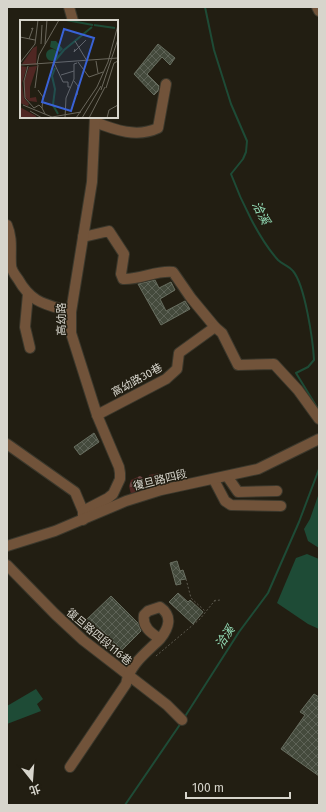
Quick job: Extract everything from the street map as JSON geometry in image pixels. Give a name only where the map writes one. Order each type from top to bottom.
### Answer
[{"type":"street","points":[[69,7],[72,20]]},
{"type":"street","points":[[317,7],[319,11]]},
{"type":"street","points":[[95,120],[117,131],[139,132],[158,128],[166,84]]},
{"type":"street","name":"高幼路","points":[[83,515],[108,498],[116,489],[120,479],[119,467],[97,415],[71,333],[71,312],[92,182],[95,120]]},
{"type":"street","points":[[7,225],[11,235],[11,268],[28,294],[39,302],[71,312]]},
{"type":"street","points":[[83,237],[109,230],[124,254],[121,274],[123,279],[131,279],[166,271],[173,272],[191,298],[215,327],[222,333],[238,365],[274,364],[298,390],[319,419]]},
{"type":"street","points":[[28,294],[26,327],[30,348]]},
{"type":"street","name":"高幼路30巷","points":[[97,415],[166,380],[177,369],[179,353],[215,327]]},
{"type":"street","name":"復旦路四段","points":[[7,546],[83,515],[161,490],[214,480],[258,469],[319,439]]},
{"type":"street","points":[[7,444],[75,492],[83,515]]},
{"type":"street","points":[[227,476],[238,492],[277,491]]},
{"type":"street","points":[[214,480],[224,500],[231,505],[282,506]]},
{"type":"street","name":"復旦路四段116巷","points":[[7,565],[55,614],[127,676],[167,705],[182,720]]},
{"type":"street","points":[[70,767],[126,684],[127,676],[134,666],[160,639]]},
{"type":"path","points":[[186,579],[191,598],[205,612]]},
{"type":"path","points":[[156,656],[200,619],[216,599]]},
{"type":"path","points":[[214,601],[220,600]]},
{"type":"green space","points":[[160,473],[164,478],[166,485],[149,489],[149,475]]},
{"type":"green space","points":[[140,476],[145,479],[148,489],[131,494],[129,486],[131,480]]},
{"type":"shaded area","points":[[319,493],[319,548],[308,541],[304,529],[310,519]]},
{"type":"shaded area","points":[[307,554],[319,559],[319,629],[308,624],[277,603],[296,558]]},
{"type":"shaded area","points":[[36,689],[43,699],[37,704],[41,711],[7,724],[7,706]]},
{"type":"building","points":[[158,44],[175,58],[170,65],[162,57],[147,74],[159,86],[158,91],[154,95],[134,74]]},
{"type":"building","points":[[155,280],[159,288],[171,282],[175,290],[160,299],[166,311],[185,301],[190,309],[161,325],[138,284]]},
{"type":"building","points":[[94,433],[99,442],[80,455],[74,447]]},
{"type":"building","points":[[177,561],[180,571],[183,570],[186,579],[180,580],[181,584],[176,585],[170,563]]},
{"type":"building","points":[[178,593],[188,602],[190,600],[203,612],[193,624],[169,602]]},
{"type":"building","points":[[111,596],[138,623],[141,631],[116,656],[83,623]]},
{"type":"building","points":[[314,694],[319,697],[319,776],[281,749],[305,715],[300,712]]},
{"type":"waterway","name":"洽溪","points":[[205,7],[214,50],[231,104],[247,141],[246,152],[243,159],[231,174],[245,208],[257,231],[278,260],[293,271],[301,288],[310,327],[314,360],[308,367],[296,373],[318,409]]},
{"type":"waterway","name":"洽溪","points":[[184,718],[239,632],[268,593],[299,522],[319,469]]},
{"type":"waterway","name":"洽溪","points":[[125,805],[181,723]]}]
